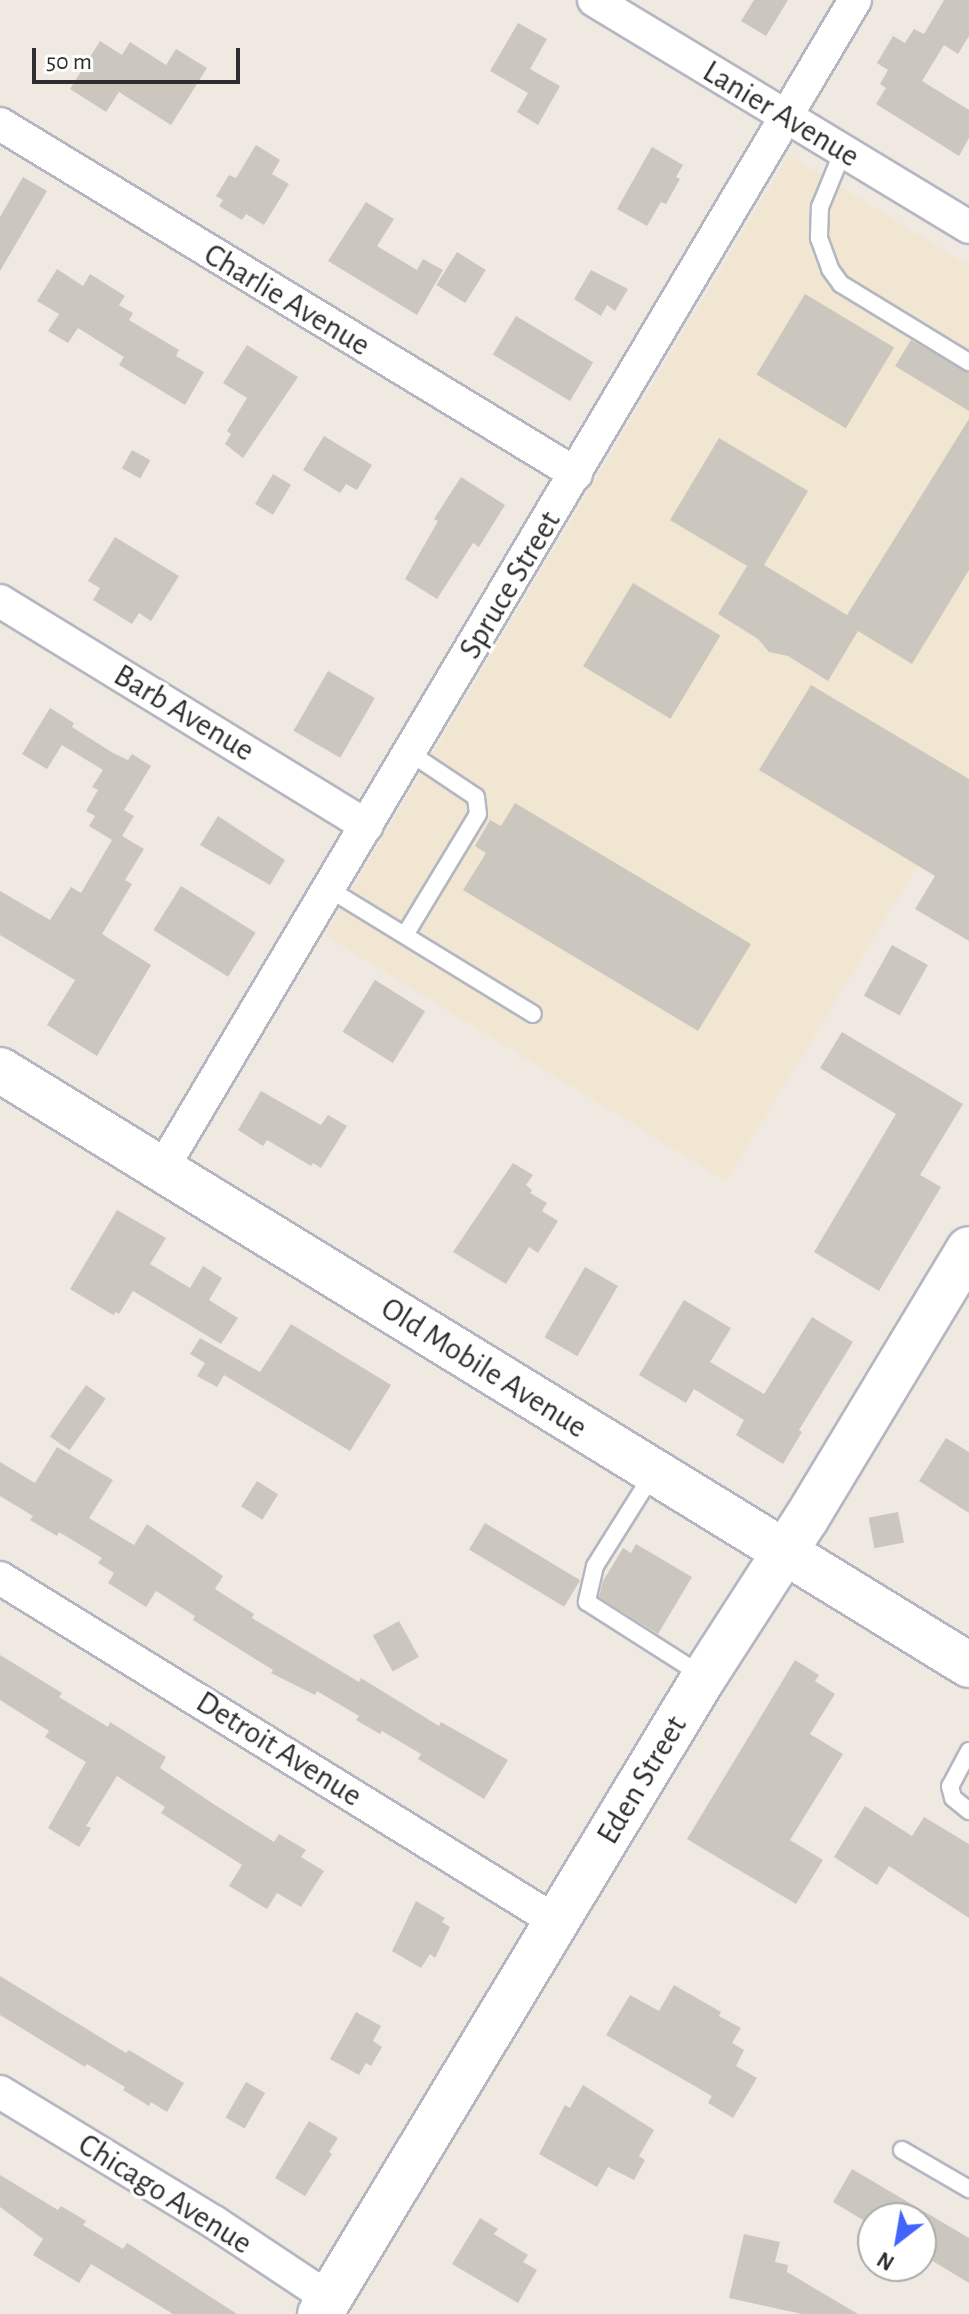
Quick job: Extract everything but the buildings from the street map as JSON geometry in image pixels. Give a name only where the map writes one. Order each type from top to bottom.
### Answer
[{"type":"street","name":"Lanier Avenue","points":[[594,0],[969,227]]},
{"type":"street","name":"Spruce Street","points":[[162,1169],[855,0]]},
{"type":"street","name":"Charlie Avenue","points":[[0,124],[576,474]]},
{"type":"street","name":"Barb Avenue","points":[[0,601],[367,826]]},
{"type":"street","name":"Old Mobile Avenue","points":[[0,1070],[969,1665]]},
{"type":"street","name":"Eden Street","points":[[325,2306],[704,1677],[784,1553],[969,1249]]},
{"type":"street","name":"Detroit Avenue","points":[[0,1578],[557,1922]]},
{"type":"street","name":"Chicago Avenue","points":[[0,2092],[214,2222],[325,2306]]},
{"type":"lane","points":[[843,151],[820,207],[819,238],[830,269],[841,284],[969,362]]},
{"type":"lane","points":[[405,935],[478,814],[476,797],[410,753]]},
{"type":"lane","points":[[329,889],[533,1014]]},
{"type":"lane","points":[[654,1472],[595,1566],[587,1602],[704,1677]]},
{"type":"lane","points":[[969,1751],[950,1786],[953,1798],[969,1811]]},
{"type":"lane","points":[[902,2150],[969,2189]]},
{"type":"shaded area","points":[[789,155],[969,266],[969,781],[726,1181],[325,935]]}]
